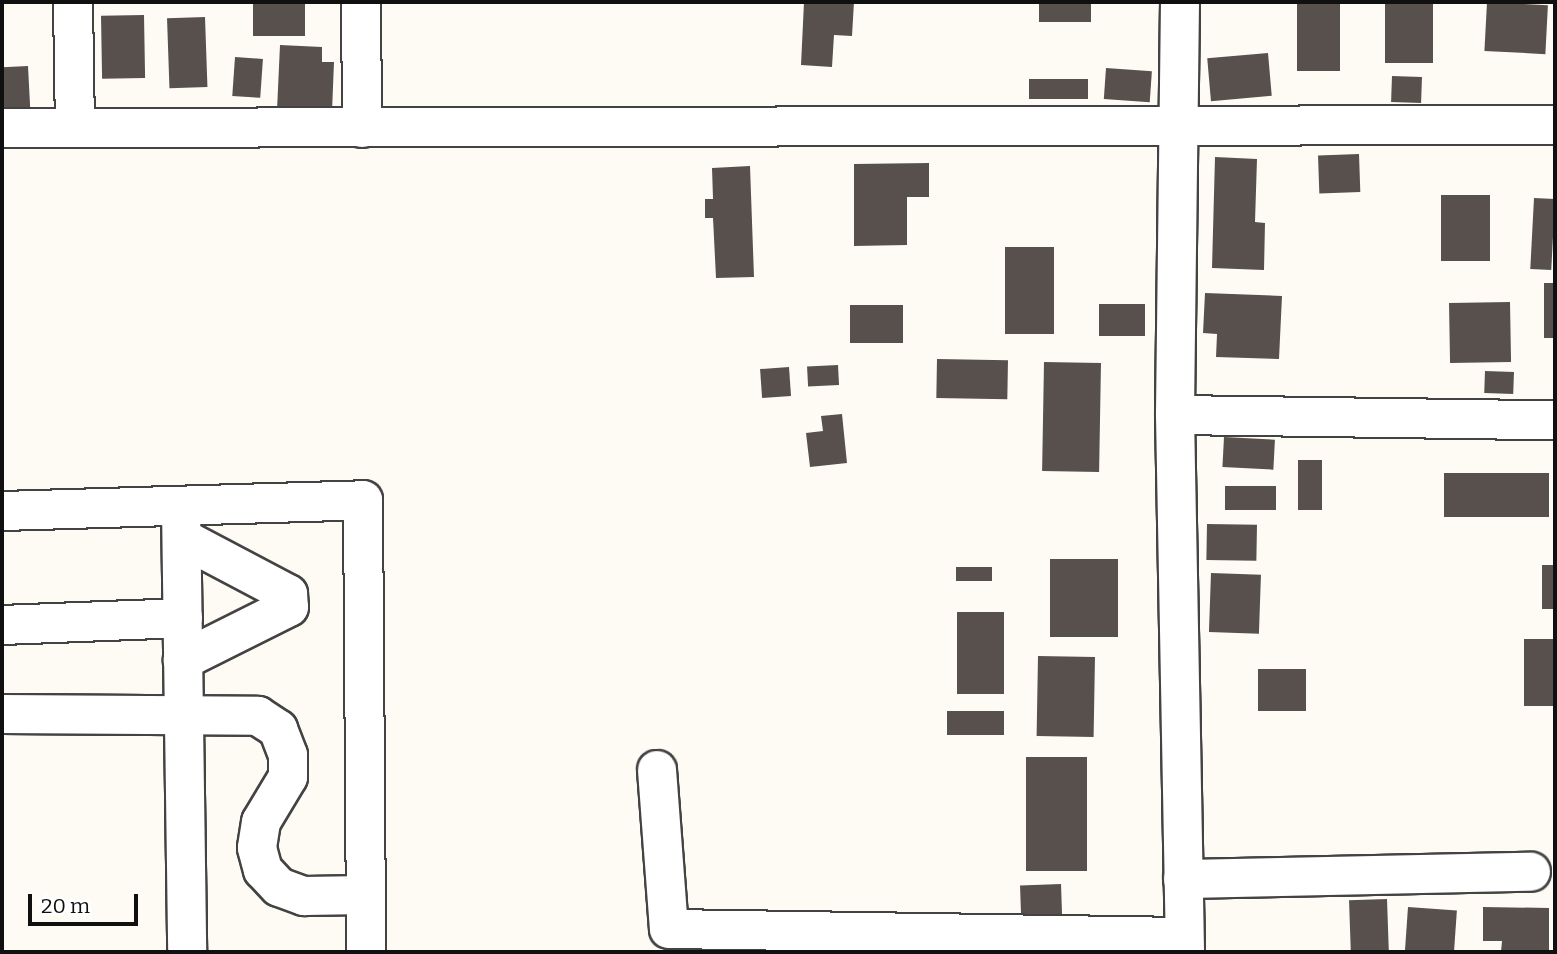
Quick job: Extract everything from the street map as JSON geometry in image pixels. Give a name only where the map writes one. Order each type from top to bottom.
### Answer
[{"type":"street","points":[[73,2],[75,127]]},
{"type":"street","points":[[361,2],[362,128]]},
{"type":"street","points":[[657,771],[669,929],[1184,944],[1175,415],[1182,122],[1180,2]]},
{"type":"street","points":[[2,128],[1182,122],[1555,125]]},
{"type":"street","points":[[1175,415],[1555,420]]},
{"type":"street","points":[[2,511],[181,522],[363,500],[366,952]]},
{"type":"street","points":[[181,522],[187,952]]},
{"type":"street","points":[[181,522],[288,594],[289,607],[183,660]]},
{"type":"street","points":[[2,625],[183,618]]},
{"type":"street","points":[[2,714],[184,711],[258,716],[278,729],[288,777],[261,822],[257,848],[263,870],[279,887],[304,896],[366,895]]},
{"type":"street","points":[[1182,879],[1531,873]]},
{"type":"building","points":[[253,2],[305,2],[305,36],[253,36]]},
{"type":"building","points":[[804,2],[854,2],[852,36],[834,35],[832,67],[801,65]]},
{"type":"building","points":[[1039,2],[1091,2],[1091,22],[1039,22]]},
{"type":"building","points":[[1297,2],[1340,2],[1340,71],[1297,71]]},
{"type":"building","points":[[1385,2],[1433,2],[1433,63],[1385,63]]},
{"type":"building","points":[[1487,2],[1548,5],[1545,54],[1484,51]]},
{"type":"building","points":[[144,15],[145,78],[102,79],[101,16]]},
{"type":"building","points":[[205,17],[207,87],[169,88],[167,18]]},
{"type":"building","points":[[280,45],[322,47],[322,62],[334,62],[332,112],[277,110]]},
{"type":"building","points":[[1268,53],[1272,96],[1211,101],[1207,58]]},
{"type":"building","points":[[235,57],[263,59],[260,98],[232,96]]},
{"type":"building","points":[[28,66],[30,111],[4,112],[2,67]]},
{"type":"building","points":[[1106,68],[1152,71],[1150,102],[1104,99]]},
{"type":"building","points":[[1392,76],[1422,77],[1421,103],[1391,102]]},
{"type":"building","points":[[1029,79],[1088,79],[1088,99],[1029,99]]},
{"type":"building","points":[[1359,154],[1360,192],[1319,193],[1318,155]]},
{"type":"building","points":[[1215,157],[1257,159],[1255,222],[1265,223],[1264,270],[1212,268]]},
{"type":"building","points":[[929,163],[929,197],[907,197],[907,245],[854,246],[854,164]]},
{"type":"building","points":[[750,166],[754,277],[716,278],[713,218],[705,218],[705,199],[713,199],[712,168]]},
{"type":"building","points":[[1441,195],[1490,195],[1490,261],[1441,261]]},
{"type":"building","points":[[1534,198],[1555,199],[1551,270],[1530,269]]},
{"type":"building","points":[[1005,247],[1054,247],[1054,334],[1005,334]]},
{"type":"building","points":[[1544,283],[1555,283],[1555,338],[1544,338]]},
{"type":"building","points":[[1205,293],[1282,296],[1279,359],[1216,357],[1217,334],[1203,333]]},
{"type":"building","points":[[1510,302],[1511,362],[1450,363],[1449,303]]},
{"type":"building","points":[[1099,304],[1145,304],[1145,336],[1099,336]]},
{"type":"building","points":[[850,305],[903,305],[903,343],[850,343]]},
{"type":"building","points":[[937,359],[1008,360],[1007,399],[936,398]]},
{"type":"building","points":[[1044,362],[1101,363],[1099,472],[1042,471]]},
{"type":"building","points":[[838,365],[839,385],[808,387],[807,367]]},
{"type":"building","points":[[789,367],[791,396],[762,398],[760,369]]},
{"type":"building","points":[[1485,371],[1514,372],[1513,394],[1484,393]]},
{"type":"building","points":[[842,414],[847,463],[810,467],[806,433],[823,431],[821,416]]},
{"type":"building","points":[[1224,437],[1275,440],[1273,470],[1222,467]]},
{"type":"building","points":[[1298,460],[1322,460],[1322,510],[1298,510]]},
{"type":"building","points":[[1444,473],[1549,473],[1549,517],[1444,517]]},
{"type":"building","points":[[1225,486],[1276,486],[1276,510],[1225,510]]},
{"type":"building","points":[[1207,524],[1257,525],[1256,561],[1206,560]]},
{"type":"building","points":[[1050,559],[1118,559],[1118,637],[1050,637]]},
{"type":"building","points":[[1542,565],[1555,565],[1555,609],[1542,609]]},
{"type":"building","points":[[956,567],[992,567],[992,581],[956,581]]},
{"type":"building","points":[[1211,573],[1261,575],[1259,634],[1209,632]]},
{"type":"building","points":[[957,612],[1004,612],[1004,694],[957,694]]},
{"type":"building","points":[[1524,639],[1555,639],[1555,706],[1524,706]]},
{"type":"building","points":[[1038,656],[1095,657],[1094,737],[1037,736]]},
{"type":"building","points":[[1258,669],[1306,669],[1306,711],[1258,711]]},
{"type":"building","points":[[947,711],[1004,711],[1004,735],[947,735]]},
{"type":"building","points":[[1026,757],[1087,757],[1087,871],[1026,871]]},
{"type":"building","points":[[1061,884],[1062,918],[1021,919],[1020,885]]},
{"type":"building","points":[[1387,899],[1389,952],[1351,952],[1349,900]]},
{"type":"building","points":[[1408,907],[1457,910],[1454,952],[1405,952]]},
{"type":"building","points":[[1483,907],[1549,908],[1549,952],[1501,952],[1502,941],[1483,941]]}]
